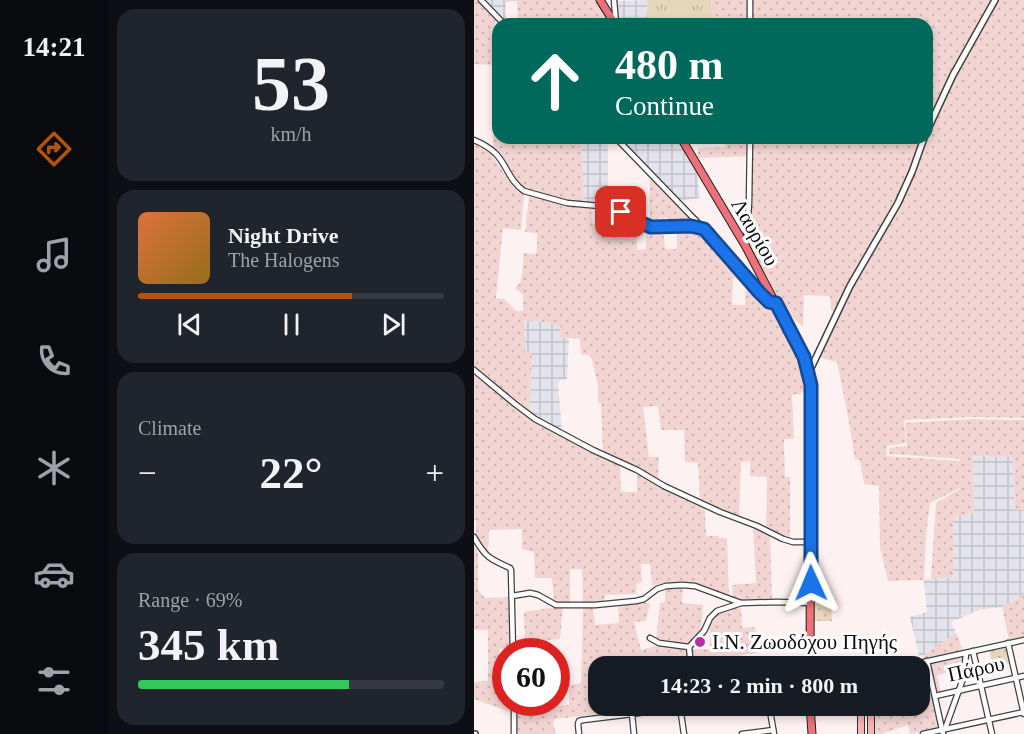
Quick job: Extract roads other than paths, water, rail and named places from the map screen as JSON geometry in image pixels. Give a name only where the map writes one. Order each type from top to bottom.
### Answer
[{"type":"main road","points":[[600,0],[611,18]]},
{"type":"main road","name":"Λαυρίου","points":[[685,144],[746,247],[804,357],[808,370],[811,385],[811,656]]},
{"type":"main road","points":[[811,716],[812,734]]},
{"type":"main road","points":[[861,716],[861,734]]},
{"type":"main road","points":[[871,716],[871,734]]},
{"type":"street","points":[[481,0],[498,18]]},
{"type":"street","points":[[614,0],[615,18]]},
{"type":"street","points":[[750,0],[750,18]]},
{"type":"street","points":[[933,118],[953,75],[995,0]]},
{"type":"street","points":[[474,140],[495,153],[511,178],[524,191],[567,203],[611,207],[651,227],[691,226],[704,229]]},
{"type":"street","points":[[622,144],[704,229],[764,297],[769,302],[776,303]]},
{"type":"street","points":[[746,247],[750,144]]},
{"type":"street","points":[[808,370],[850,286],[902,195],[922,144]]},
{"type":"street","points":[[474,370],[535,419],[593,450],[637,470],[664,486],[783,539],[793,542],[810,542]]},
{"type":"street","points":[[474,537],[489,558],[510,568],[513,638]]},
{"type":"street","points":[[512,596],[530,593],[556,605],[595,605],[636,601],[644,599],[657,589],[682,585],[695,586],[741,603]]},
{"type":"street","points":[[690,656],[689,647],[704,631],[710,618],[717,611],[741,603],[811,603]]},
{"type":"street","points":[[650,638],[659,643],[689,647]]},
{"type":"street","points":[[930,660],[1024,640]]},
{"type":"street","points":[[922,734],[1024,712],[1008,643]]},
{"type":"street","points":[[973,651],[992,734]]},
{"type":"street","points":[[944,731],[964,676],[966,653]]},
{"type":"street","points":[[930,676],[944,731]]},
{"type":"street","name":"Πάρου","points":[[934,696],[1024,676]]},
{"type":"street","points":[[514,716],[514,734]]},
{"type":"street","points":[[579,734],[579,721],[617,716]]},
{"type":"street","points":[[632,716],[634,734]]},
{"type":"street","points":[[682,716],[684,734]]},
{"type":"street","points":[[742,734],[774,732],[771,716]]},
{"type":"place","name":"Ι.Ν. Ζωοδόχου Πηγής","points":[[700,642]]}]
